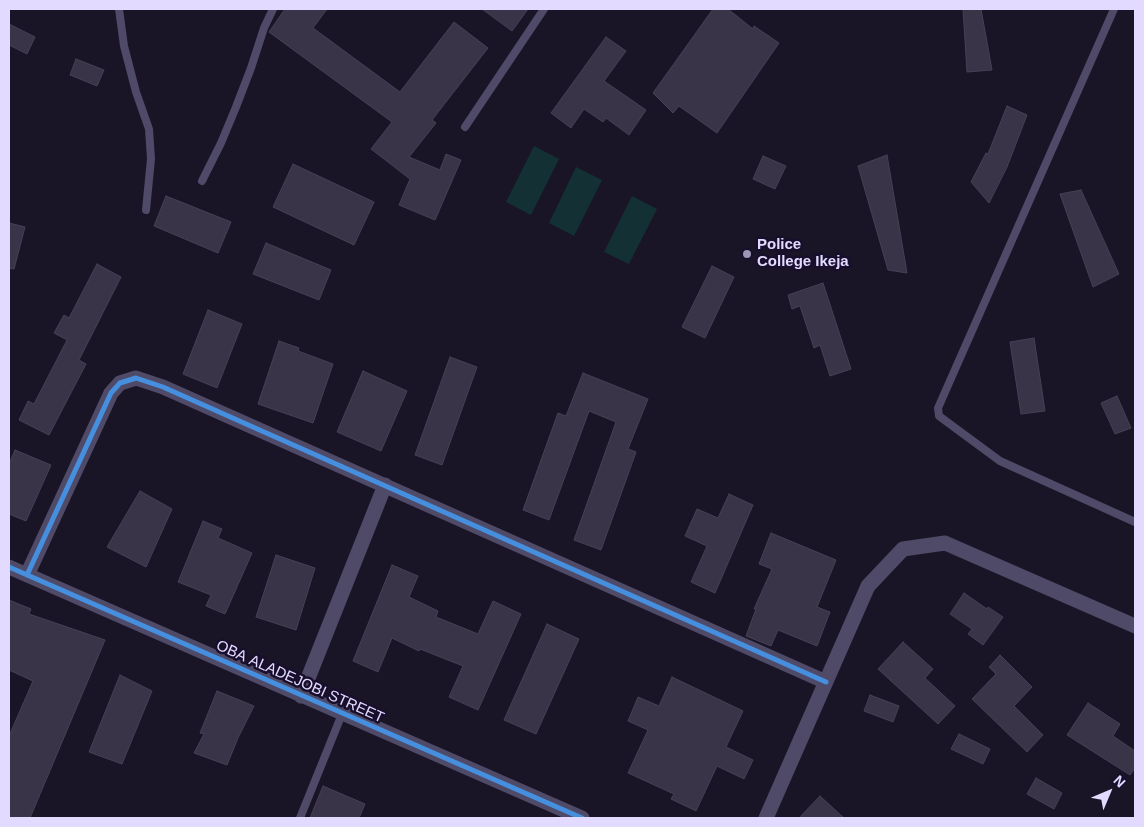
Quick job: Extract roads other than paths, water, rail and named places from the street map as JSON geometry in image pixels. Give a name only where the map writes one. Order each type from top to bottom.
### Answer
[{"type":"street","points":[[27,575],[111,393],[120,383],[136,378],[164,387],[826,682]]},
{"type":"street","points":[[301,696],[385,485]]},
{"type":"street","points":[[766,818],[868,586],[903,549],[945,543],[1135,626]]},
{"type":"street","name":"OBA ALADEJOBI STREET","points":[[9,567],[582,818]]},
{"type":"lane","points":[[119,9],[124,46],[136,92],[149,129],[151,159],[146,210]]},
{"type":"lane","points":[[202,181],[236,107],[264,28],[273,9]]},
{"type":"lane","points":[[465,127],[544,9]]},
{"type":"lane","points":[[1114,9],[938,408],[939,416],[943,420],[1000,461],[1135,522]]},
{"type":"lane","points":[[300,818],[342,714]]},
{"type":"place","name":"Police College Ikeja","points":[[747,254]]}]
